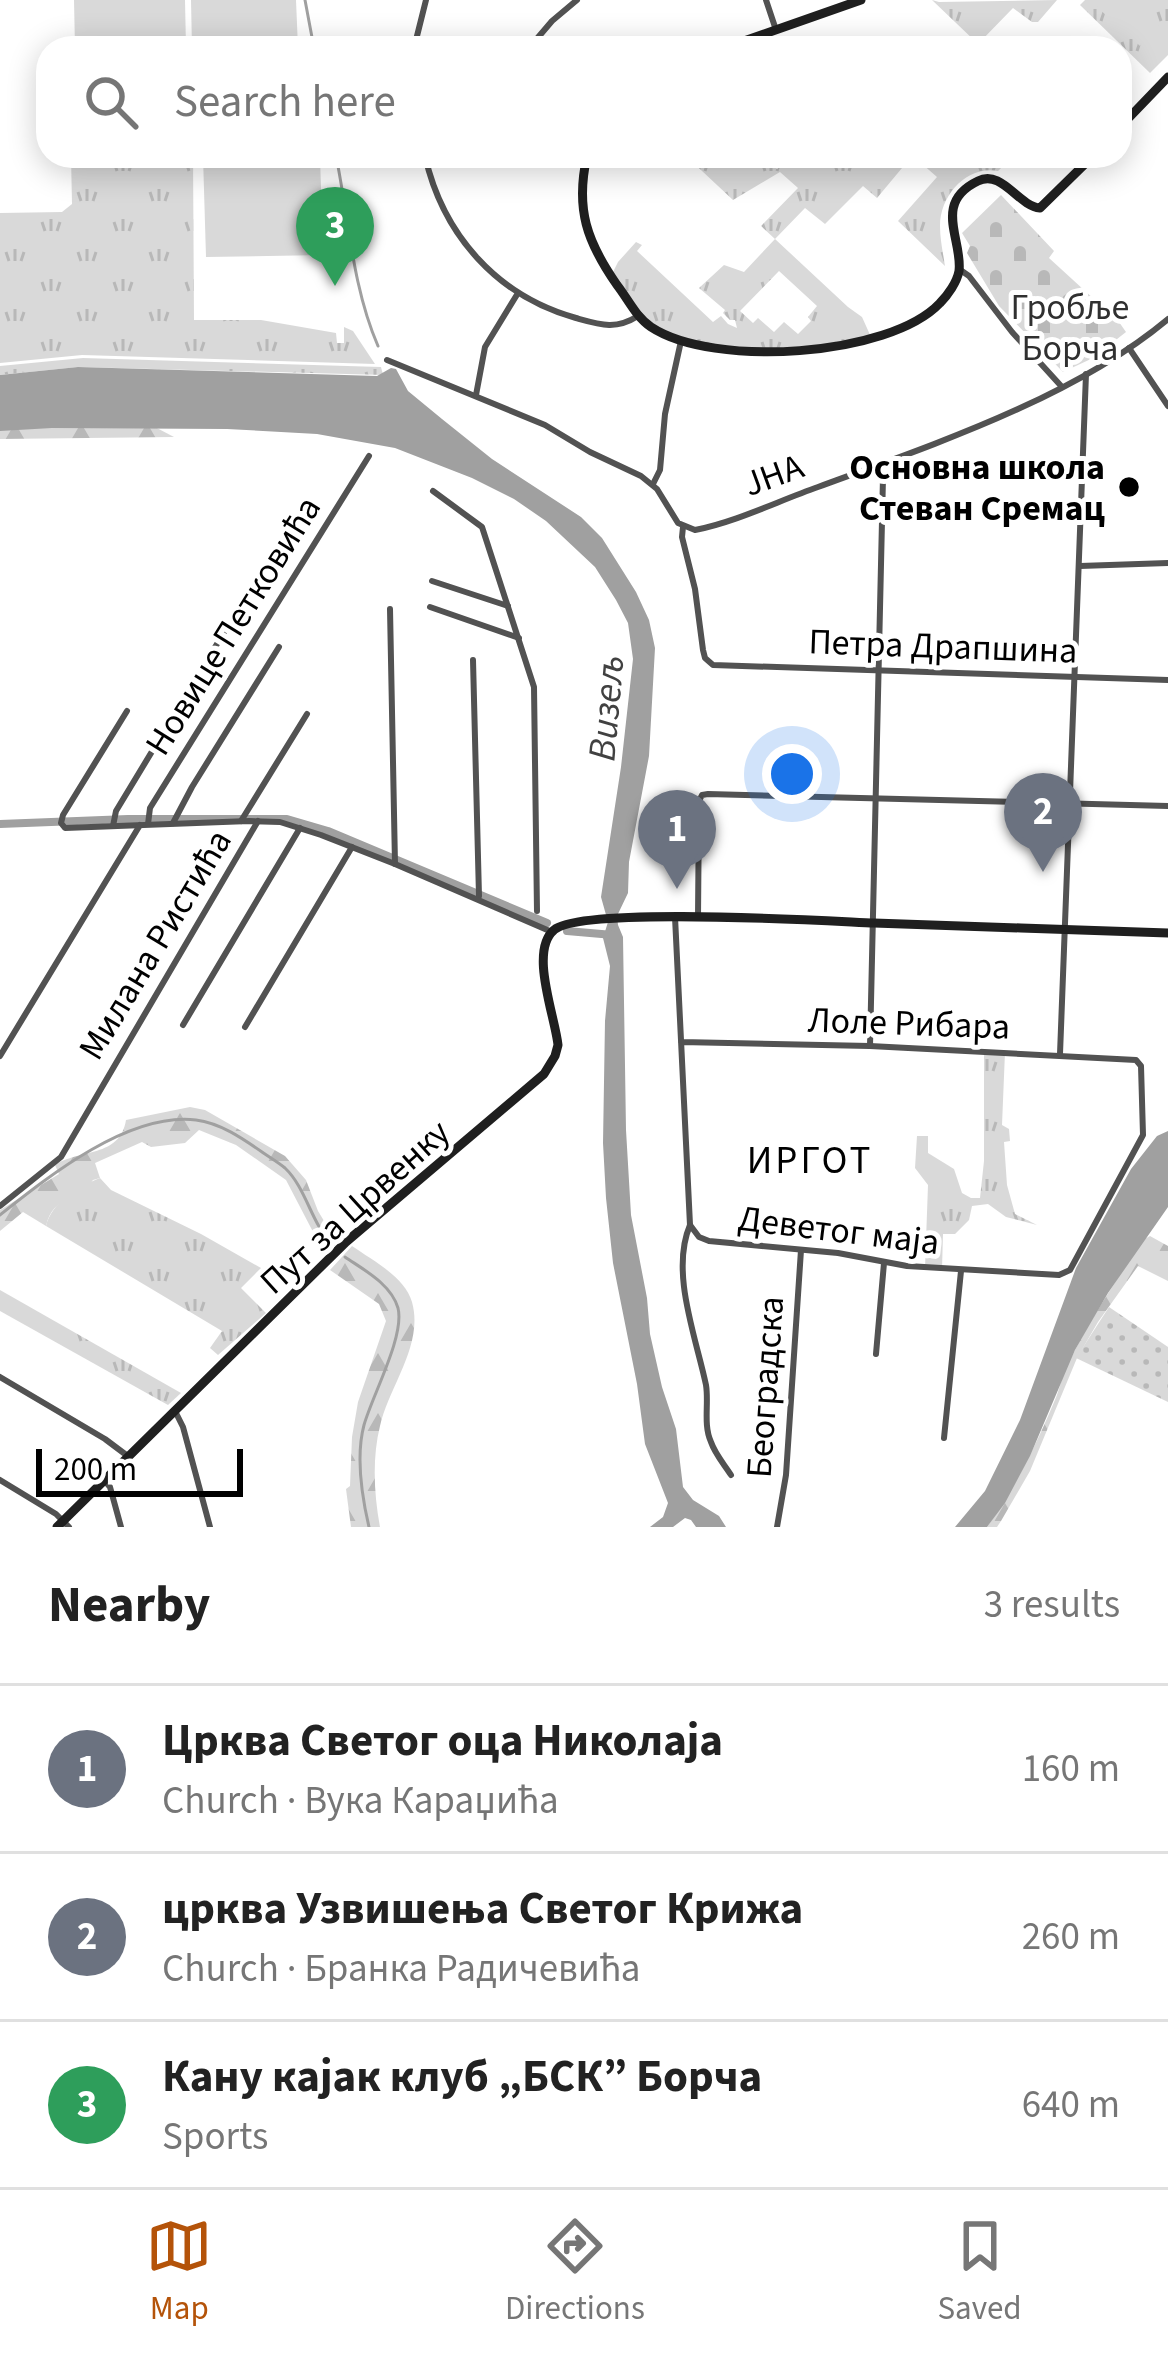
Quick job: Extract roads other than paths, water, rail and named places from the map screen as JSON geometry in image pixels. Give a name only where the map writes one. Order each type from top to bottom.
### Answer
[{"type":"street","points":[[417,36],[426,0]]},
{"type":"street","points":[[539,36],[577,0]]},
{"type":"street","points":[[766,0],[776,30]]},
{"type":"street","points":[[759,36],[861,0]]},
{"type":"street","points":[[1132,114],[1168,76]]},
{"type":"street","points":[[431,168],[437,198],[453,228],[479,261],[518,293],[565,315],[604,324],[621,326],[638,316]]},
{"type":"street","points":[[585,168],[581,196],[589,236],[638,316],[681,340],[777,353],[842,345],[923,316],[946,297],[959,269],[952,216],[968,188],[983,178],[995,179],[1029,206],[1040,208],[1081,168]]},
{"type":"street","points":[[959,269],[1062,387]]},
{"type":"street","points":[[476,395],[485,346],[518,293]]},
{"type":"street","name":"ЈНА","points":[[683,527],[704,528],[1003,415],[1086,374],[1168,319]]},
{"type":"street","points":[[653,484],[660,470],[665,414],[681,340]]},
{"type":"street","points":[[1129,348],[1168,406]]},
{"type":"street","points":[[387,360],[545,425],[653,484],[683,527]]},
{"type":"street","points":[[1060,1054],[1086,374]]},
{"type":"street","name":"Новице Петковића","points":[[0,1056],[369,456]]},
{"type":"street","points":[[870,1046],[881,670],[880,464]]},
{"type":"street","points":[[433,491],[482,527],[534,687],[537,911]]},
{"type":"street","name":"Петра Драпшина","points":[[683,527],[703,650],[709,663],[717,666],[1168,680]]},
{"type":"street","points":[[1080,566],[1168,563]]},
{"type":"street","points":[[432,581],[508,606]]},
{"type":"street","points":[[113,826],[116,811],[246,596]]},
{"type":"street","points":[[430,607],[519,638]]},
{"type":"street","points":[[390,609],[396,860]]},
{"type":"street","points":[[172,823],[279,647]]},
{"type":"street","points":[[473,660],[479,894]]},
{"type":"street","points":[[127,711],[63,815],[61,823],[68,829],[280,822],[396,860],[479,894],[552,932],[567,923],[605,919],[698,917],[1168,934]]},
{"type":"street","points":[[241,821],[307,714]]},
{"type":"street","points":[[698,917],[702,795],[1168,806]]},
{"type":"street","name":"Милана Ристића","points":[[0,1206],[61,1157],[258,821]]},
{"type":"street","points":[[183,1025],[300,828]]},
{"type":"street","points":[[245,1027],[352,847]]},
{"type":"street","name":"Деветог маја","points":[[675,917],[690,1225],[699,1237],[884,1263],[1054,1276],[1068,1272],[1143,1135]]},
{"type":"street","name":"Пут за Црвенку","points":[[64,1525],[346,1242],[544,1074],[558,1045],[542,958],[552,932]]},
{"type":"street","name":"Лоле Рибара","points":[[681,1042],[1136,1060],[1141,1066],[1143,1135]]},
{"type":"street","name":"Београдска","points":[[690,1225],[683,1258],[691,1333],[706,1386],[710,1440],[731,1475]]},
{"type":"street","name":"Београдска","points":[[777,1527],[801,1250]]},
{"type":"street","points":[[876,1354],[884,1263]]},
{"type":"street","points":[[944,1438],[961,1271]]},
{"type":"street","points":[[0,1377],[129,1457]]},
{"type":"street","points":[[176,1412],[210,1527]]},
{"type":"street","points":[[0,1480],[64,1525]]},
{"type":"street","points":[[105,1481],[122,1527]]},
{"type":"waterway","points":[[305,0],[312,36]]},
{"type":"waterway","points":[[338,168],[357,276],[378,346]]},
{"type":"waterway","points":[[0,824],[287,819],[328,831],[547,923]]},
{"type":"waterway","points":[[567,931],[613,935]]},
{"type":"waterway","points":[[0,1215],[66,1166],[117,1136],[170,1120],[196,1120],[230,1132],[285,1168],[333,1245]]},
{"type":"waterway","points":[[345,1257],[383,1285],[398,1308],[397,1334],[360,1449],[369,1527]]},
{"type":"place","name":"Кану кајак клуб „БСК” Борча","points":[[335,286]]},
{"type":"place","name":"Основна школа Стеван Сремац","points":[[1129,487]]},
{"type":"place","name":"црква Узвишења Светог Крижа","points":[[1043,872]]},
{"type":"place","name":"Црква Светог оца Николаја","points":[[677,889]]},
{"type":"district","name":"ИРГОТ","points":[[810,1159]]},
{"type":"park label","name":"Гробље Борча","points":[[1070,326]]},
{"type":"water label","name":"Визељ","points":[[605,708]]}]
